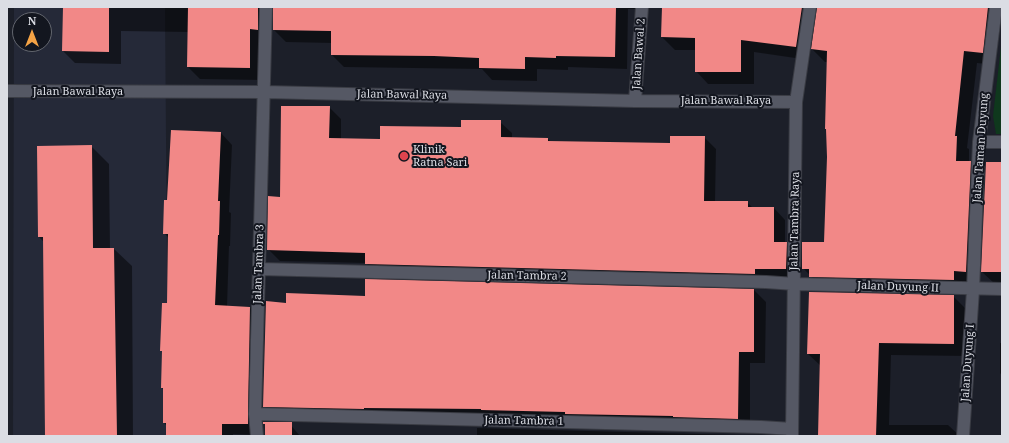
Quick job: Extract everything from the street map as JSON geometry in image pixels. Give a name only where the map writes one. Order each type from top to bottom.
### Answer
[{"type":"street","name":"Jalan Tambra 3","points":[[257,436],[255,414],[265,92],[266,7]]},
{"type":"street","name":"Jalan Bawal 2","points":[[635,101],[642,7]]},
{"type":"street","name":"Jalan Tambra Raya","points":[[792,432],[795,284],[796,102],[810,7]]},
{"type":"street","name":"Jalan Taman Duyung","points":[[973,290],[979,142],[996,7]]},
{"type":"street","name":"Jalan Bawal Raya","points":[[7,91],[265,92],[635,101],[796,102]]},
{"type":"street","points":[[979,142],[1002,142]]},
{"type":"street","name":"Jalan Tambra 2","points":[[259,269],[795,284]]},
{"type":"street","name":"Jalan Duyung II","points":[[795,284],[973,290],[1002,289]]},
{"type":"street","name":"Jalan Duyung I","points":[[962,436],[973,290]]},
{"type":"street","name":"Jalan Tambra 1","points":[[255,414],[761,427],[792,432]]},
{"type":"shaded area","points":[[14,7],[165,7],[167,436],[13,436],[14,52],[52,52],[52,12],[14,12]]},
{"type":"green space","points":[[1002,38],[1002,134],[996,134],[993,116]]},
{"type":"building","points":[[63,7],[109,7],[109,52],[62,51]]},
{"type":"building","points":[[188,7],[258,7],[258,30],[250,29],[250,68],[187,67]]},
{"type":"building","points":[[273,7],[616,7],[615,57],[525,57],[525,69],[479,68],[479,58],[331,55],[331,31],[273,30]]},
{"type":"building","points":[[662,7],[802,7],[796,47],[741,40],[741,72],[695,72],[695,38],[661,37]]},
{"type":"building","points":[[817,7],[988,7],[983,53],[964,51],[955,136],[957,136],[956,161],[971,161],[966,272],[954,271],[954,280],[809,277],[809,269],[802,269],[802,242],[824,242],[827,157],[825,129],[827,51],[811,49]]},
{"type":"building","points":[[281,106],[330,106],[329,138],[380,139],[380,126],[461,127],[461,120],[501,120],[501,137],[548,138],[548,141],[670,143],[670,136],[705,136],[704,201],[748,201],[748,207],[774,207],[774,242],[787,242],[786,269],[755,269],[755,274],[365,264],[365,253],[267,250],[268,196],[280,197]]},
{"type":"building","points":[[171,130],[221,132],[218,201],[220,201],[219,235],[215,305],[250,307],[248,424],[222,424],[222,436],[166,436],[166,423],[163,423],[163,388],[161,388],[162,351],[160,351],[162,303],[167,303],[168,234],[163,234],[164,200],[167,200]]},
{"type":"building","points":[[92,145],[93,248],[114,248],[117,436],[45,436],[43,237],[38,237],[37,146]]},
{"type":"building","points":[[986,162],[1002,162],[1002,272],[981,272]]},
{"type":"building","points":[[365,279],[754,289],[754,352],[739,352],[738,419],[565,414],[565,412],[481,409],[263,407],[266,301],[286,303],[286,293],[365,296]]},
{"type":"building","points":[[809,292],[954,295],[954,344],[879,343],[876,436],[818,436],[820,354],[807,354]]},
{"type":"building","points":[[263,422],[292,422],[292,436],[265,436],[265,424],[263,424]]},
{"type":"place","name":"Klinik Ratna Sari","points":[[404,156]]}]
